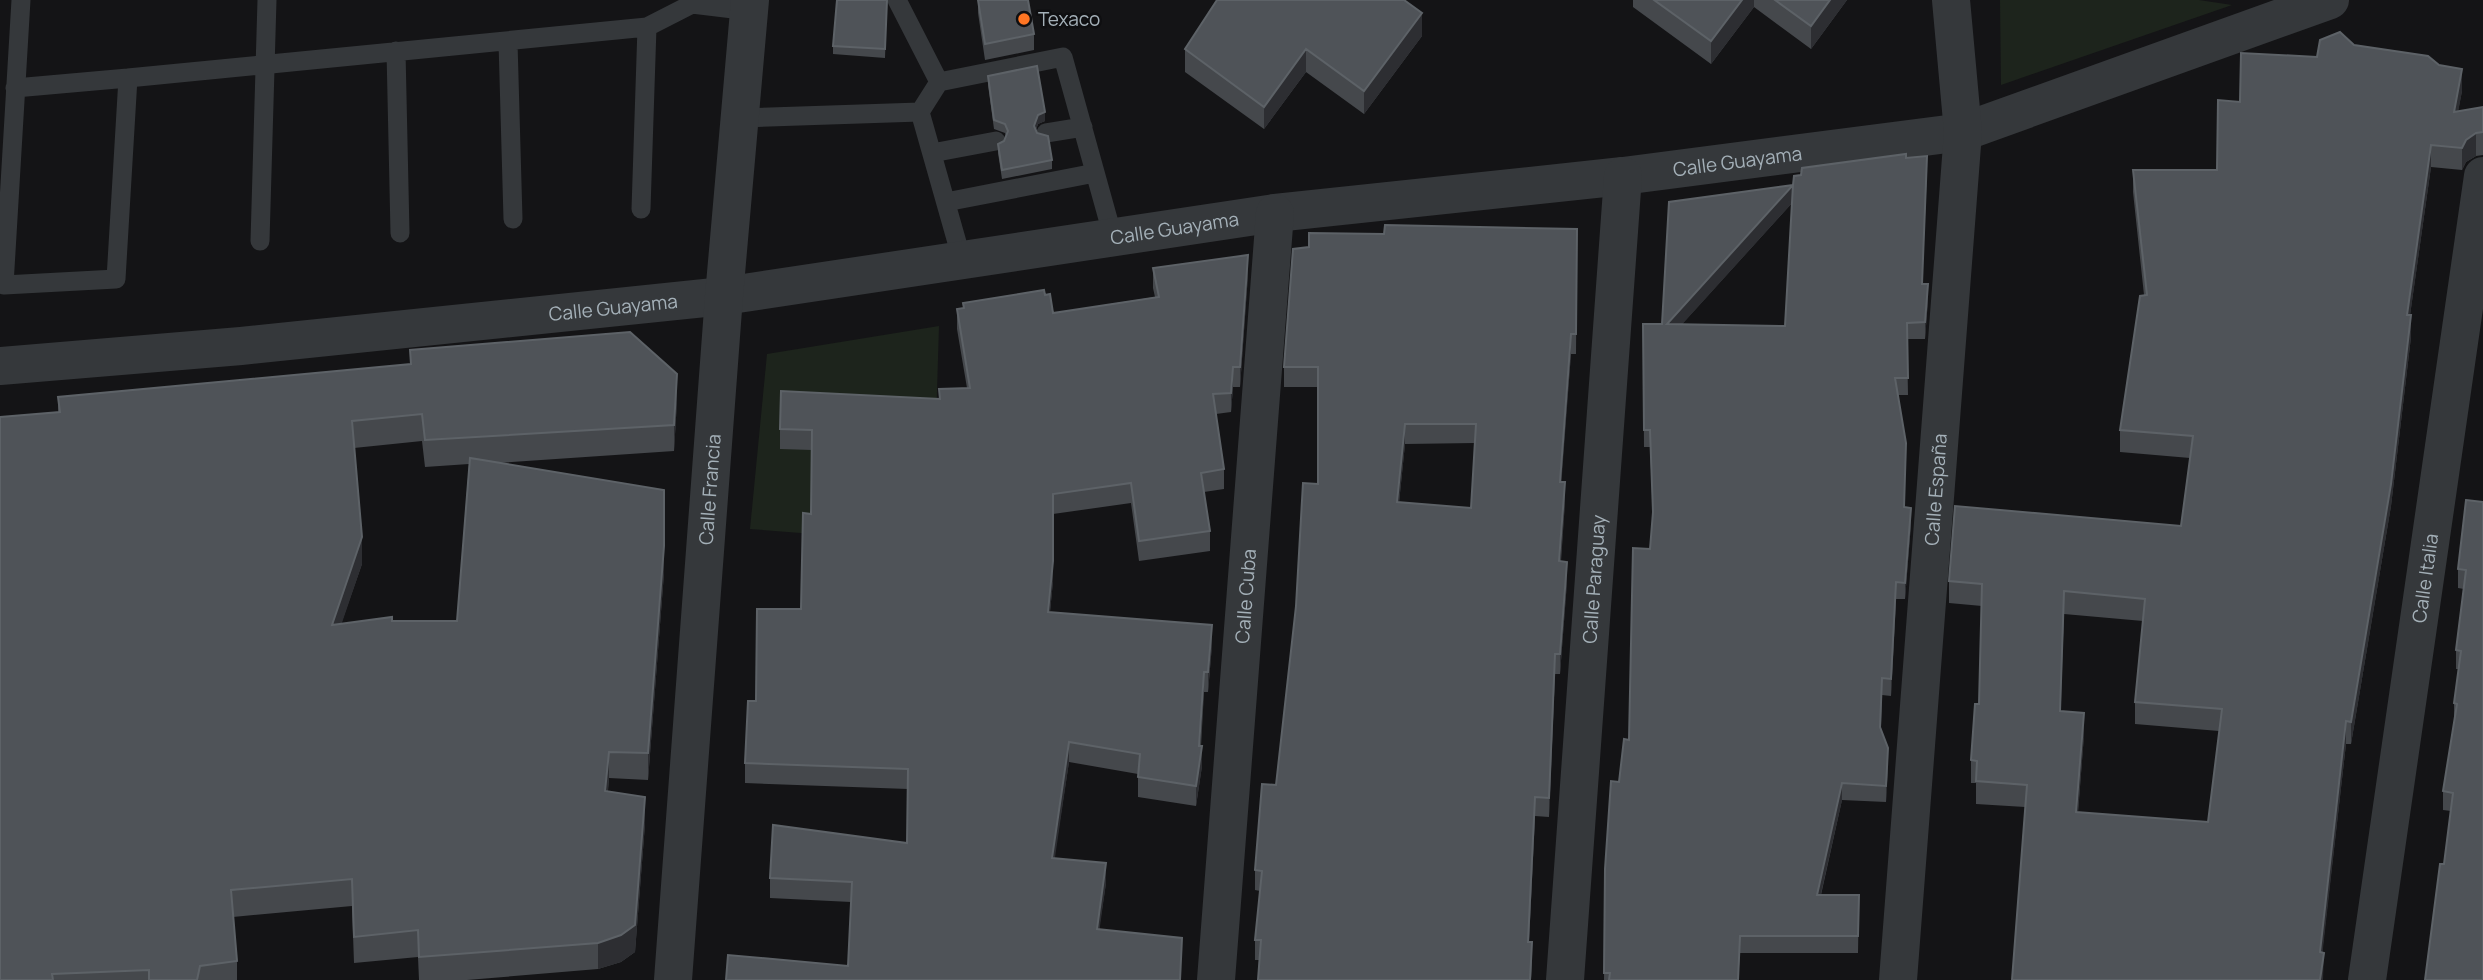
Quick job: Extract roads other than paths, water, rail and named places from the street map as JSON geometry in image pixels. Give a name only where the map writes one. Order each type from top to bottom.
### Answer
[{"type":"street","name":"Calle España","points":[[1898,980],[1963,132],[1951,0]]},
{"type":"street","name":"Calle Guayama","points":[[0,366],[241,346],[724,296],[1275,213],[1623,176],[1963,132],[2330,0]]},
{"type":"street","name":"Calle Francia","points":[[673,980],[724,296],[750,6]]},
{"type":"street","name":"Calle Paraguay","points":[[1565,980],[1623,176]]},
{"type":"street","name":"Calle Italia","points":[[2367,980],[2483,176]]},
{"type":"street","name":"Calle Cuba","points":[[1216,980],[1275,213]]},
{"type":"lane","points":[[21,0],[4,285],[116,279],[128,78]]},
{"type":"lane","points":[[260,241],[267,0]]},
{"type":"lane","points":[[897,0],[939,82]]},
{"type":"lane","points":[[15,88],[265,66],[647,27],[692,4],[750,6]]},
{"type":"lane","points":[[641,209],[647,27]]},
{"type":"lane","points":[[508,42],[513,219]]},
{"type":"lane","points":[[396,51],[400,233]]},
{"type":"lane","points":[[962,261],[920,112],[939,82],[1063,57],[1113,237]]},
{"type":"lane","points":[[740,118],[920,112]]},
{"type":"lane","points":[[1046,133],[1083,127]]},
{"type":"lane","points":[[932,153],[996,141]]},
{"type":"lane","points":[[946,202],[1095,173]]},
{"type":"place","name":"Texaco","points":[[1024,19]]}]
